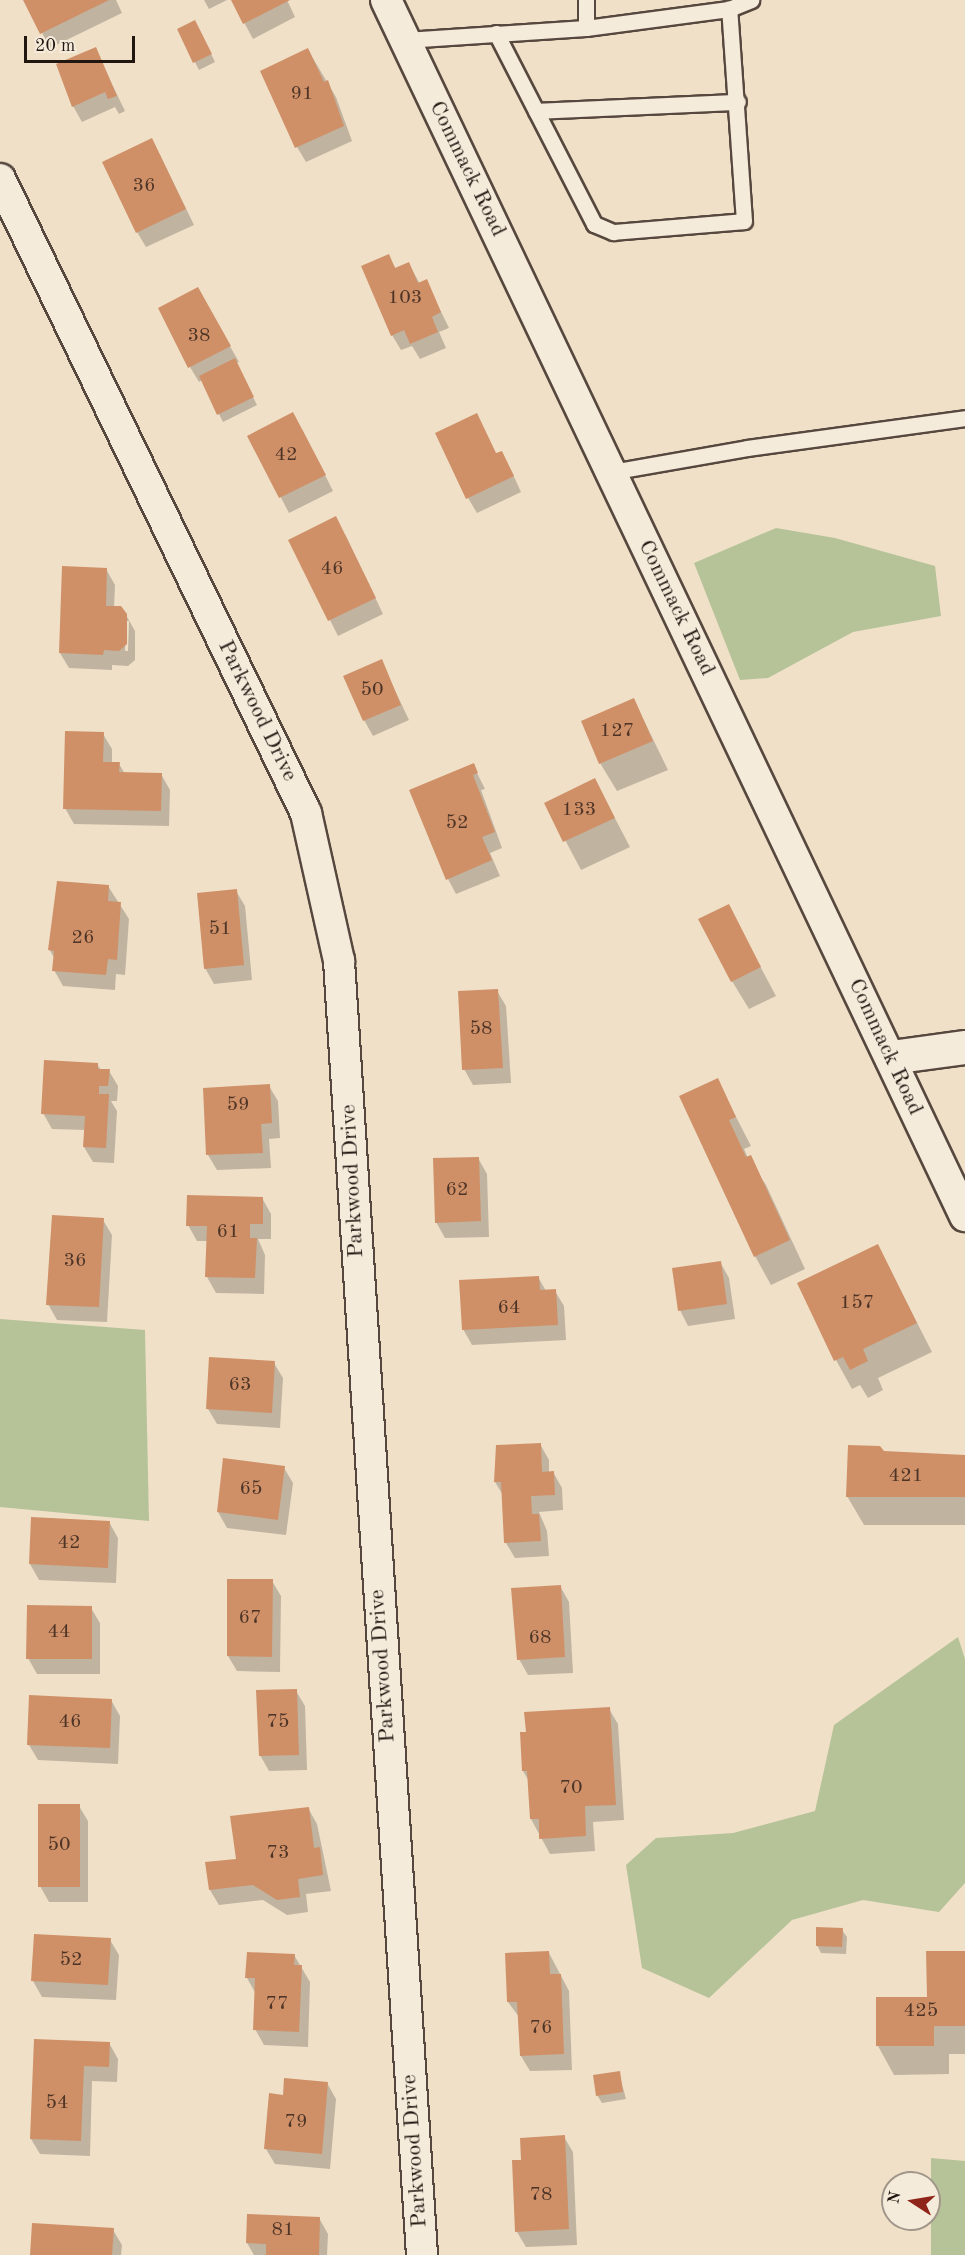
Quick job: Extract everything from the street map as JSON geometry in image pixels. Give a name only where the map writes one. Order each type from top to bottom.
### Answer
[{"type":"street","name":"Commack Road","points":[[386,0],[965,1216]]},
{"type":"street","name":"Parkwood Drive","points":[[0,179],[306,813],[339,961],[422,2255]]},
{"type":"street","points":[[891,1057],[965,1047]]},
{"type":"lane","points":[[586,0],[586,28]]},
{"type":"lane","points":[[405,40],[586,28],[729,9],[751,0]]},
{"type":"lane","points":[[496,33],[594,224],[613,232],[744,221],[738,102],[729,9]]},
{"type":"lane","points":[[536,111],[738,102]]},
{"type":"lane","points":[[611,472],[747,448],[965,418]]},
{"type":"green space","points":[[776,528],[835,538],[935,566],[941,616],[853,632],[768,678],[740,680],[694,563]]},
{"type":"green space","points":[[0,1319],[145,1330],[149,1521],[0,1507]]},
{"type":"green space","points":[[958,1637],[965,1659],[965,1883],[939,1912],[863,1900],[792,1920],[709,1998],[642,1968],[626,1865],[656,1838],[733,1833],[815,1811],[834,1725]]},
{"type":"green space","points":[[931,2158],[965,2161],[965,2255],[931,2255],[931,2231],[941,2231],[941,2171],[931,2171]]},
{"type":"building","points":[[23,0],[109,0],[40,34]]},
{"type":"building","points":[[231,0],[290,0],[243,24]]},
{"type":"building","points":[[195,20],[212,54],[193,63],[177,29]]},
{"type":"building","points":[[96,47],[117,96],[108,99],[105,92],[72,107],[56,64]]},
{"type":"building","points":[[308,48],[324,82],[328,80],[344,126],[295,148],[260,71]]},
{"type":"building","points":[[152,138],[186,209],[136,233],[102,162]]},
{"type":"building","points":[[389,254],[395,268],[409,262],[418,283],[427,279],[441,312],[432,317],[438,332],[410,344],[404,330],[391,336],[361,266]]},
{"type":"building","points":[[198,287],[231,346],[188,368],[158,308]]},
{"type":"building","points":[[235,358],[254,397],[217,415],[199,376]]},
{"type":"building","points":[[293,412],[326,475],[279,498],[247,436]]},
{"type":"building","points":[[477,413],[496,453],[502,451],[514,476],[466,499],[435,433]]},
{"type":"building","points":[[336,516],[376,598],[328,621],[288,540]]},
{"type":"building","points":[[62,566],[107,568],[106,606],[121,606],[127,614],[127,644],[119,651],[104,650],[103,655],[59,653]]},
{"type":"building","points":[[382,659],[401,705],[363,721],[343,676]]},
{"type":"building","points":[[634,698],[653,741],[599,764],[581,721]]},
{"type":"building","points":[[65,731],[104,732],[103,762],[120,762],[119,772],[162,773],[161,811],[63,809]]},
{"type":"building","points":[[474,763],[478,773],[473,775],[495,832],[482,837],[492,860],[446,880],[409,790]]},
{"type":"building","points":[[595,778],[615,818],[563,842],[544,803]]},
{"type":"building","points":[[57,881],[109,885],[108,901],[121,902],[117,960],[108,959],[106,975],[52,971],[54,951],[48,950]]},
{"type":"building","points":[[237,889],[244,965],[204,969],[197,893]]},
{"type":"building","points":[[729,904],[761,967],[731,982],[698,919]]},
{"type":"building","points":[[498,989],[503,1068],[462,1070],[458,991]]},
{"type":"building","points":[[44,1060],[98,1063],[98,1069],[110,1069],[108,1086],[99,1086],[99,1094],[109,1094],[106,1148],[83,1147],[85,1116],[41,1114]]},
{"type":"building","points":[[718,1078],[736,1117],[729,1120],[746,1157],[751,1155],[790,1240],[754,1257],[679,1096]]},
{"type":"building","points":[[270,1084],[272,1123],[261,1124],[263,1153],[206,1155],[203,1088]]},
{"type":"building","points":[[479,1157],[481,1221],[435,1223],[433,1158]]},
{"type":"building","points":[[187,1195],[263,1197],[263,1224],[250,1224],[250,1238],[257,1238],[255,1278],[205,1277],[207,1226],[186,1226]]},
{"type":"building","points":[[52,1215],[104,1218],[99,1307],[46,1305]]},
{"type":"building","points":[[878,1244],[917,1323],[863,1349],[868,1361],[850,1370],[843,1357],[834,1361],[797,1283]]},
{"type":"building","points":[[721,1261],[727,1304],[678,1311],[672,1268]]},
{"type":"building","points":[[539,1276],[540,1290],[556,1289],[558,1325],[462,1330],[459,1280]]},
{"type":"building","points":[[209,1357],[275,1361],[272,1413],[206,1409]]},
{"type":"building","points":[[541,1443],[542,1472],[554,1471],[555,1495],[531,1496],[532,1514],[539,1514],[541,1541],[504,1543],[501,1482],[494,1482],[496,1445]]},
{"type":"building","points":[[848,1445],[880,1446],[884,1451],[965,1455],[965,1497],[846,1497]]},
{"type":"building","points":[[223,1458],[285,1466],[278,1520],[217,1512]]},
{"type":"building","points":[[31,1517],[110,1521],[108,1568],[29,1564]]},
{"type":"building","points":[[227,1579],[273,1579],[272,1657],[227,1656]]},
{"type":"building","points":[[561,1585],[565,1657],[517,1660],[511,1588]]},
{"type":"building","points":[[27,1605],[92,1606],[92,1659],[26,1659]]},
{"type":"building","points":[[297,1689],[299,1755],[259,1756],[256,1690]]},
{"type":"building","points":[[29,1695],[112,1699],[110,1748],[27,1745]]},
{"type":"building","points":[[610,1707],[616,1805],[585,1806],[586,1836],[539,1839],[539,1819],[530,1819],[527,1771],[522,1771],[520,1732],[526,1732],[524,1712]]},
{"type":"building","points":[[38,1804],[80,1804],[80,1887],[38,1887]]},
{"type":"building","points":[[309,1807],[314,1848],[320,1847],[323,1875],[298,1879],[300,1897],[277,1900],[253,1885],[209,1890],[205,1862],[236,1859],[230,1816]]},
{"type":"building","points":[[816,1927],[843,1928],[842,1947],[816,1946]]},
{"type":"building","points":[[34,1934],[111,1938],[108,1985],[31,1981]]},
{"type":"building","points":[[549,1951],[550,1974],[561,1974],[564,2054],[520,2056],[517,2002],[507,2002],[505,1953]]},
{"type":"building","points":[[926,1951],[965,1951],[965,2026],[934,2026],[934,2046],[876,2046],[876,1997],[927,1997]]},
{"type":"building","points":[[247,1952],[295,1954],[294,1965],[302,1965],[299,2032],[253,2030],[255,1978],[245,1978]]},
{"type":"building","points":[[34,2039],[110,2042],[109,2067],[84,2066],[81,2141],[30,2139]]},
{"type":"building","points":[[620,2071],[623,2092],[596,2096],[593,2075]]},
{"type":"building","points":[[284,2078],[328,2082],[322,2154],[264,2149],[269,2093],[283,2095]]},
{"type":"building","points":[[565,2135],[569,2229],[515,2232],[512,2160],[521,2160],[520,2138]]},
{"type":"building","points":[[247,2214],[320,2217],[319,2255],[266,2255],[266,2244],[246,2243]]},
{"type":"building","points":[[32,2223],[114,2228],[112,2255],[30,2255]]}]
